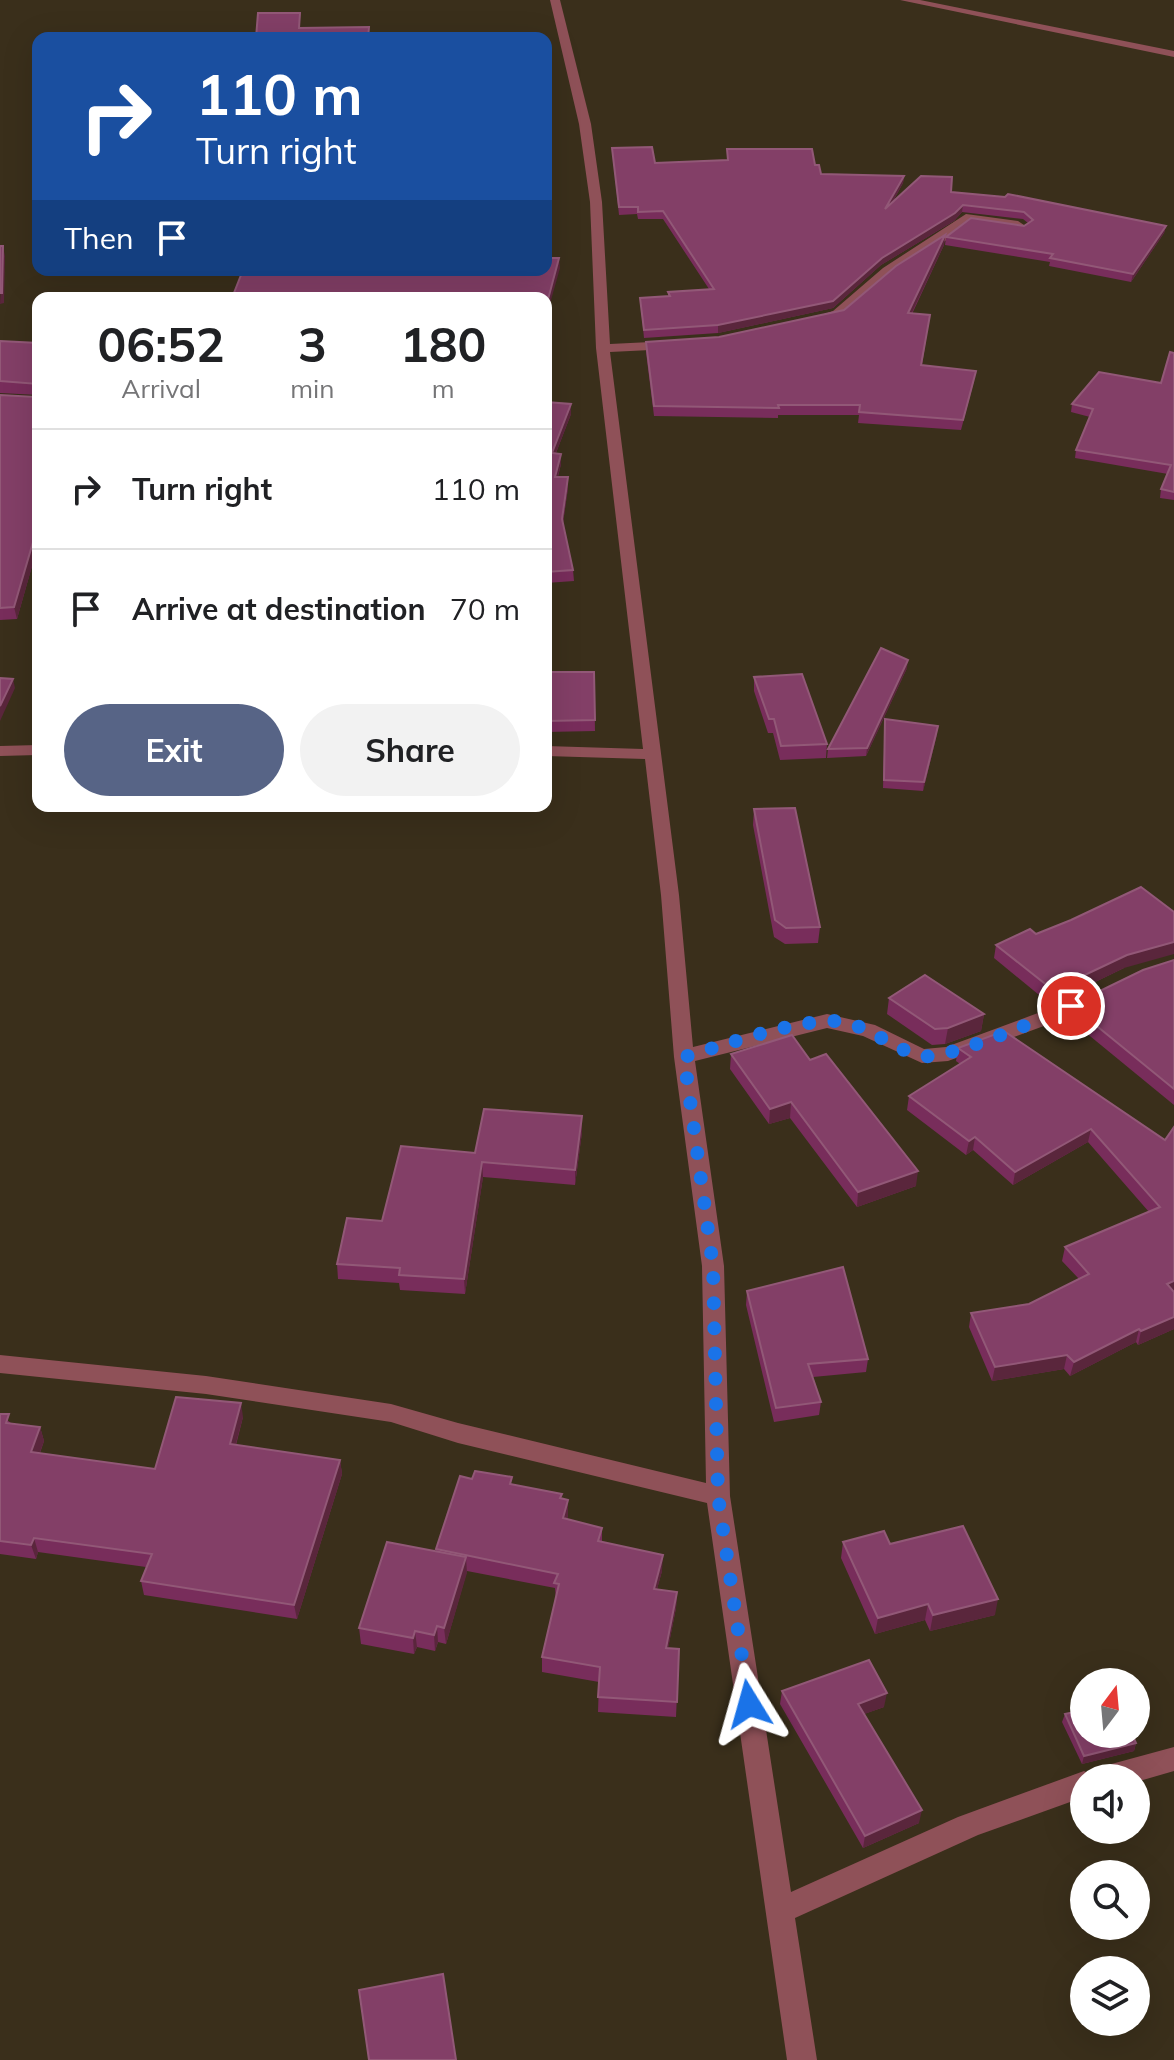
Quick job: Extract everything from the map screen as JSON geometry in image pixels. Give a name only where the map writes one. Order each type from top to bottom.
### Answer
[{"type":"street","points":[[555,0],[585,124],[596,202],[603,348],[670,895],[684,1057],[713,1266],[718,1496],[802,2060]]},
{"type":"street","points":[[905,0],[1174,54]]},
{"type":"street","points":[[796,324],[838,314],[888,271],[960,226],[966,218],[978,217],[1023,226]]},
{"type":"street","points":[[603,348],[680,344]]},
{"type":"street","points":[[0,751],[32,750]]},
{"type":"street","points":[[552,751],[652,754]]},
{"type":"street","points":[[684,1057],[827,1021],[868,1030],[922,1056],[948,1054],[1045,1018],[1109,988]]},
{"type":"street","points":[[0,1364],[206,1385],[391,1413],[458,1433],[718,1496]]},
{"type":"street","points":[[1150,1766],[1174,1759]]},
{"type":"street","points":[[780,1911],[968,1826],[1070,1788]]},
{"type":"building","points":[[258,13],[300,13],[299,28],[369,27],[369,32],[256,32]]},
{"type":"building","points":[[652,147],[655,163],[728,160],[727,149],[812,149],[815,165],[819,165],[821,174],[904,176],[885,209],[921,176],[952,177],[951,192],[1005,197],[1008,194],[1166,226],[1133,274],[1050,258],[1053,254],[946,237],[971,218],[1024,226],[1033,220],[1024,212],[963,205],[882,258],[833,301],[718,325],[644,330],[640,298],[670,296],[668,292],[714,289],[663,211],[638,212],[638,207],[619,207],[612,148]]},
{"type":"building","points":[[945,235],[908,313],[930,315],[921,365],[976,371],[963,420],[859,412],[860,405],[778,405],[779,408],[654,406],[646,342],[719,337],[844,310],[896,266]]},
{"type":"building","points":[[0,246],[3,246],[2,293],[0,293]]},
{"type":"building","points":[[552,258],[559,258],[550,292],[234,292],[241,276],[552,276]]},
{"type":"building","points":[[0,341],[32,343],[32,384],[0,381]]},
{"type":"building","points":[[1170,352],[1174,353],[1174,492],[1161,489],[1171,465],[1076,450],[1093,409],[1072,404],[1099,372],[1161,383]]},
{"type":"building","points":[[0,395],[32,397],[32,546],[14,607],[0,608]]},
{"type":"building","points":[[552,402],[571,404],[552,453]]},
{"type":"building","points":[[552,453],[561,454],[555,477],[568,477],[562,519],[573,570],[552,572]]},
{"type":"building","points":[[881,648],[908,660],[867,748],[828,749]]},
{"type":"building","points":[[552,672],[594,672],[595,720],[552,721]]},
{"type":"building","points":[[802,674],[827,744],[781,746],[774,719],[769,719],[754,677]]},
{"type":"building","points":[[0,678],[13,679],[0,706]]},
{"type":"building","points":[[885,719],[938,726],[924,782],[884,780]]},
{"type":"building","points":[[795,808],[820,927],[786,928],[775,920],[754,809]]},
{"type":"building","points":[[1141,887],[1174,912],[1174,942],[1127,955],[1053,990],[996,945],[1030,929],[1036,934],[1071,920]]},
{"type":"building","points":[[1174,960],[1174,1089],[1071,1005],[1143,970]]},
{"type":"building","points":[[925,975],[984,1014],[948,1028],[935,1029],[889,998]]},
{"type":"building","points":[[1004,1031],[1165,1140],[1174,1127],[1174,1281],[1167,1284],[1174,1292],[1174,1317],[1141,1331],[1139,1329],[1074,1362],[1067,1355],[995,1367],[971,1313],[1029,1304],[1089,1274],[1065,1247],[1160,1207],[1091,1129],[1015,1172],[975,1137],[969,1141],[909,1096],[971,1057],[958,1048]]},
{"type":"building","points":[[792,1035],[810,1060],[826,1054],[918,1171],[858,1192],[791,1102],[770,1109],[731,1054]]},
{"type":"building","points":[[484,1109],[582,1116],[575,1170],[482,1162],[464,1279],[399,1275],[400,1268],[337,1264],[347,1218],[382,1221],[401,1146],[475,1153]]},
{"type":"building","points":[[843,1267],[868,1359],[808,1364],[821,1402],[776,1408],[747,1291]]},
{"type":"building","points":[[176,1397],[241,1403],[230,1444],[340,1460],[294,1605],[141,1581],[152,1554],[34,1538],[31,1545],[0,1541],[0,1414],[9,1414],[6,1423],[40,1427],[31,1452],[155,1469]]},
{"type":"building","points":[[475,1471],[512,1477],[510,1484],[562,1494],[560,1498],[568,1500],[563,1518],[602,1528],[598,1541],[663,1555],[654,1589],[677,1592],[666,1648],[679,1649],[677,1702],[598,1697],[600,1667],[542,1657],[559,1584],[554,1583],[558,1574],[436,1549],[460,1476],[472,1479]]},
{"type":"building","points":[[963,1526],[998,1599],[933,1615],[928,1604],[878,1618],[843,1542],[884,1531],[890,1544]]},
{"type":"building","points":[[387,1542],[466,1557],[444,1628],[437,1626],[434,1635],[415,1631],[413,1638],[359,1628]]},
{"type":"building","points":[[869,1660],[887,1693],[858,1704],[922,1810],[865,1836],[782,1691]]},
{"type":"building","points":[[1080,1748],[1116,1748],[1084,1756]]},
{"type":"building","points":[[443,1974],[456,2060],[369,2060],[359,1990]]},
{"type":"route","points":[[749,1704],[718,1496],[713,1266],[684,1057],[827,1021],[868,1030],[922,1056],[948,1054],[1071,1006]]}]
